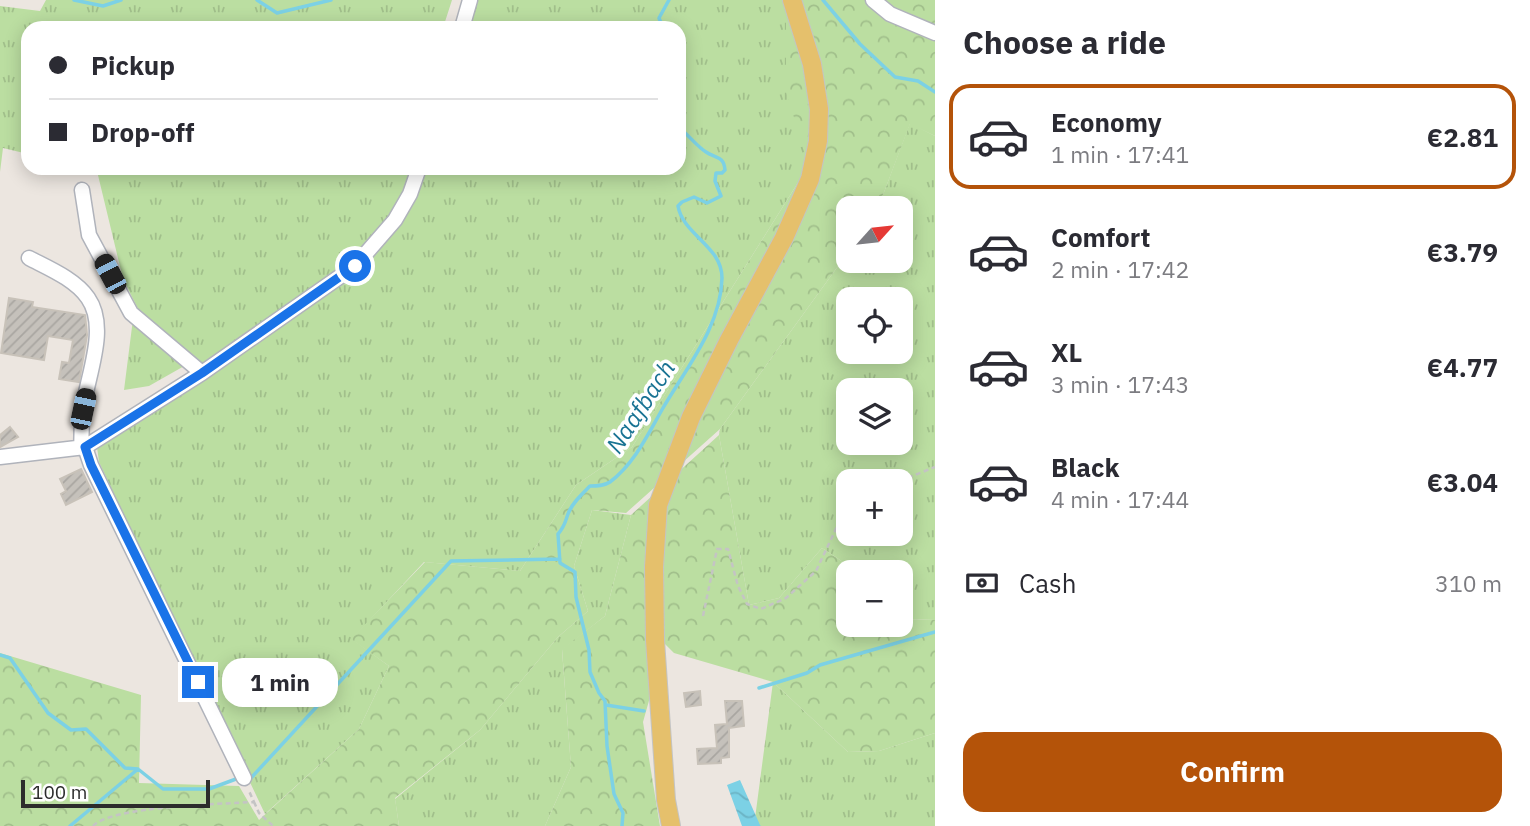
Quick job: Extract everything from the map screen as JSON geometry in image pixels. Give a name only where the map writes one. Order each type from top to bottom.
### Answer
[{"type":"main road","points":[[671,826],[666,800],[655,640],[654,568],[658,505],[691,417],[784,238],[810,179],[818,141],[819,109],[812,64],[792,0]]},
{"type":"street","points":[[464,21],[470,0]]},
{"type":"street","points":[[873,0],[890,14],[935,33]]},
{"type":"street","points":[[0,457],[83,447],[202,373],[355,266],[396,220],[417,175]]},
{"type":"street","points":[[82,190],[89,235],[131,313],[202,373]]},
{"type":"street","points":[[29,257],[74,285],[87,296],[95,312],[95,349],[83,409],[83,447],[244,778]]},
{"type":"path","points":[[913,476],[935,467]]},
{"type":"path","points":[[703,616],[717,549],[728,549],[738,586],[747,604],[761,609],[786,598],[816,571],[836,529]]},
{"type":"path","points":[[244,778],[259,813],[273,826]]},
{"type":"path","points":[[93,826],[102,819],[155,808],[254,802]]},
{"type":"green space","points":[[46,0],[452,0],[445,21],[21,21],[21,152],[3,148],[0,172],[0,6],[40,11]]},
{"type":"green space","points":[[473,0],[791,0],[809,165],[632,447],[576,485],[520,571],[424,562],[352,639],[389,666],[359,729],[265,814],[99,462],[97,447],[367,259],[419,175],[686,175],[686,21],[467,21]]},
{"type":"green space","points":[[791,0],[935,0],[935,136],[910,124],[883,196],[836,196],[836,269],[720,429],[626,513],[592,510],[574,566],[588,611],[558,637],[480,730],[395,798],[399,826],[0,826],[0,653],[141,695],[139,783],[239,786],[259,820],[359,729],[389,666],[351,639],[425,562],[520,571],[576,485],[632,447],[809,165],[786,92],[786,12]]},
{"type":"green space","points":[[910,123],[935,136],[935,620],[913,619],[913,560],[840,560],[822,548],[779,598],[749,605],[720,429],[836,269],[836,273],[914,273],[914,196],[883,196]]},
{"type":"green space","points":[[98,175],[412,175],[391,218],[355,259],[201,371],[141,315],[123,279]]},
{"type":"green space","points":[[133,319],[186,365],[149,386],[124,390]]},
{"type":"green space","points":[[719,435],[749,605],[779,598],[822,548],[840,560],[836,560],[836,637],[913,637],[913,619],[935,620],[935,733],[879,751],[848,752],[773,682],[674,653],[665,644],[643,722],[660,826],[545,826],[571,767],[562,649],[605,616],[631,515]]},
{"type":"green space","points":[[592,510],[631,515],[605,616],[562,650],[571,767],[545,826],[399,826],[395,799],[480,730],[558,637],[588,611],[574,566]]},
{"type":"green space","points":[[773,682],[848,752],[879,751],[935,733],[935,826],[754,826]]},
{"type":"water","points":[[740,780],[761,826],[742,826],[727,785]]},
{"type":"building","points":[[9,298],[33,302],[32,307],[85,315],[87,335],[79,382],[59,379],[62,362],[69,363],[73,340],[48,336],[44,360],[1,353]]},
{"type":"building","points":[[10,427],[18,437],[0,447],[0,435]]},
{"type":"building","points":[[81,469],[92,492],[66,505],[61,494],[66,491],[60,479]]},
{"type":"building","points":[[700,691],[701,705],[686,707],[684,693]]},
{"type":"building","points":[[725,701],[742,701],[744,726],[729,728],[729,757],[721,758],[721,763],[698,764],[697,749],[717,748],[715,725],[727,724]]},
{"type":"waterway","points":[[74,0],[103,6],[121,0]]},
{"type":"waterway","points":[[257,0],[277,13],[331,0]]},
{"type":"waterway","name":"Naafbach","points":[[660,21],[659,18],[669,0]]},
{"type":"waterway","points":[[823,0],[860,44],[895,77],[918,81],[935,92]]},
{"type":"waterway","name":"Naafbach","points":[[622,826],[623,813],[614,794],[607,746],[605,701],[590,672],[589,650],[576,597],[575,572],[560,563],[558,534],[572,506],[584,492],[590,486],[610,482],[634,457],[701,346],[716,313],[722,278],[720,267],[716,257],[687,225],[678,206],[694,197],[707,203],[721,196],[715,181],[716,173],[725,170],[721,160],[703,150],[686,134]]},
{"type":"waterway","points":[[251,778],[451,561],[560,559]]},
{"type":"waterway","points":[[759,688],[807,673],[820,665],[935,632]]},
{"type":"waterway","points":[[0,655],[10,658],[48,713],[71,730],[86,729],[125,768],[138,769]]},
{"type":"waterway","points":[[606,705],[644,711]]},
{"type":"waterway","points":[[138,769],[163,789],[209,789],[236,779]]},
{"type":"waterway","points":[[70,826],[138,769]]},
{"type":"route","points":[[198,682],[91,465],[85,447],[202,373],[355,266]]}]
